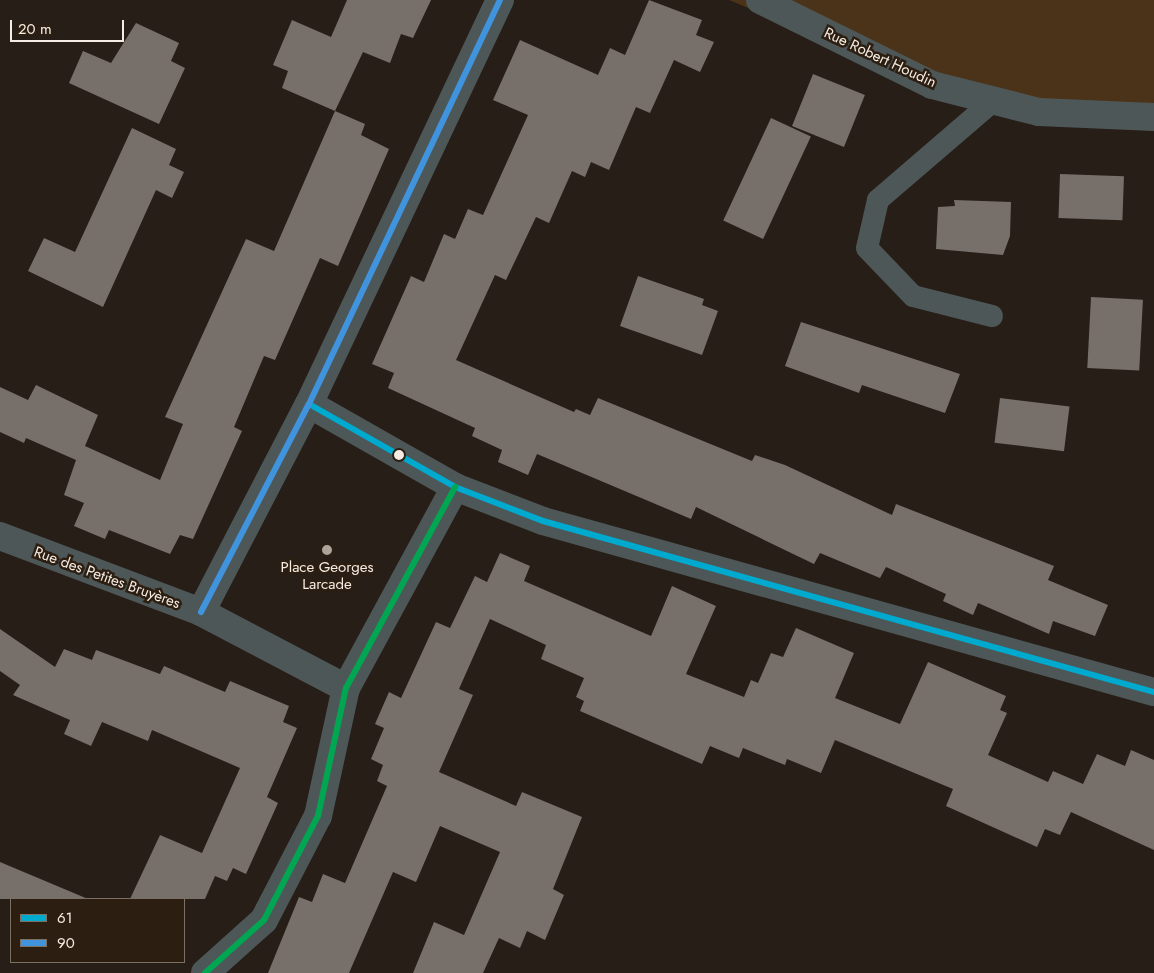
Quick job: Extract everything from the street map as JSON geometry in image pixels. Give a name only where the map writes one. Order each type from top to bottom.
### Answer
[{"type":"street","points":[[201,612],[309,404],[500,0]]},
{"type":"street","name":"Rue Robert Houdin","points":[[760,0],[932,85],[1039,112],[1154,117]]},
{"type":"street","points":[[309,404],[455,487],[542,521],[1154,692]]},
{"type":"street","points":[[205,973],[264,920],[318,816],[346,688],[455,487]]},
{"type":"street","name":"Rue des Petites Bruyères","points":[[0,536],[201,612],[346,688]]},
{"type":"lane","points":[[992,316],[913,296],[867,248],[878,200],[993,100]]},
{"type":"shaded area","points":[[729,0],[1154,0],[1154,114],[1014,118]]},
{"type":"building","points":[[347,0],[431,0],[413,38],[401,34],[390,63],[363,52],[335,111],[282,88],[288,71],[273,65],[292,20],[331,37]]},
{"type":"building","points":[[649,0],[702,20],[696,35],[714,42],[700,72],[674,60],[650,113],[636,107],[609,170],[591,162],[585,177],[572,171],[549,223],[536,217],[506,280],[495,275],[456,360],[574,412],[576,409],[590,415],[598,398],[752,461],[755,455],[785,465],[892,515],[896,504],[1054,566],[1048,580],[1108,605],[1095,636],[1053,621],[1049,634],[978,603],[973,615],[943,601],[946,594],[886,567],[880,578],[820,553],[814,564],[696,507],[691,519],[537,454],[528,475],[498,462],[502,450],[472,436],[475,428],[388,388],[394,373],[372,364],[411,276],[424,282],[444,234],[455,239],[468,209],[483,215],[528,115],[493,100],[520,40],[598,75],[610,48],[625,55]]},
{"type":"building","points":[[136,23],[179,43],[171,61],[185,68],[159,124],[69,83],[83,51],[111,63]]},
{"type":"building","points":[[813,74],[865,95],[844,147],[792,126]]},
{"type":"building","points":[[335,111],[365,124],[361,135],[389,149],[338,266],[320,258],[275,360],[264,356],[234,427],[242,431],[193,539],[180,535],[170,554],[109,530],[105,539],[74,526],[84,503],[64,495],[76,460],[26,438],[24,443],[0,432],[0,387],[28,400],[36,385],[98,415],[85,446],[160,480],[183,424],[165,417],[246,239],[274,251]]},
{"type":"building","points":[[771,118],[811,137],[763,239],[723,220]]},
{"type":"building","points":[[132,128],[176,149],[169,165],[184,172],[172,198],[156,190],[103,307],[28,271],[44,238],[75,252]]},
{"type":"building","points":[[1060,174],[1124,176],[1122,220],[1058,218]]},
{"type":"building","points":[[954,200],[1011,202],[1010,236],[1003,255],[936,249],[938,207],[955,206]]},
{"type":"building","points":[[638,276],[704,299],[702,305],[718,311],[702,355],[620,326]]},
{"type":"building","points":[[1091,297],[1143,300],[1139,371],[1087,368]]},
{"type":"building","points":[[801,322],[960,374],[945,413],[862,385],[859,393],[785,366]]},
{"type":"building","points":[[1000,398],[1069,407],[1064,451],[995,443]]},
{"type":"building","points":[[500,553],[530,566],[524,581],[651,636],[672,586],[716,606],[686,674],[744,697],[751,680],[758,683],[771,653],[783,657],[796,628],[854,653],[835,698],[900,724],[928,662],[1006,696],[1000,710],[1007,713],[988,755],[1048,782],[1053,771],[1083,784],[1097,754],[1125,766],[1131,750],[1154,760],[1154,850],[1071,812],[1060,835],[1045,829],[1037,847],[946,806],[953,789],[835,740],[821,773],[787,759],[785,765],[743,748],[739,758],[710,746],[702,764],[580,711],[584,701],[576,697],[584,678],[541,659],[546,645],[490,619],[459,689],[473,695],[439,772],[516,806],[522,792],[582,817],[553,889],[564,895],[545,940],[527,931],[520,948],[499,938],[483,973],[413,973],[434,922],[464,935],[500,852],[440,826],[416,882],[393,872],[349,973],[268,973],[299,897],[312,902],[323,874],[345,883],[387,786],[377,781],[383,765],[371,759],[384,728],[375,724],[389,692],[401,698],[436,622],[450,628],[475,576],[487,582]]},
{"type":"building","points":[[0,629],[55,667],[64,649],[92,660],[96,650],[160,674],[164,666],[225,692],[230,681],[289,706],[283,722],[297,728],[267,797],[278,803],[246,874],[233,868],[227,881],[215,876],[205,899],[130,898],[160,835],[202,853],[240,768],[152,730],[148,741],[102,722],[91,746],[64,734],[70,720],[13,695],[20,685],[0,671]]},
{"type":"building","points":[[0,862],[86,898],[10,898],[0,899]]},
{"type":"transit line","name":"90","points":[[201,612],[309,404],[500,0]]},
{"type":"transit line","name":"61","points":[[309,404],[455,487],[543,521],[1154,692]]},
{"type":"transit line","points":[[205,973],[264,920],[318,816],[346,688],[455,487]]},
{"type":"place","name":"Place Georges Larcade","points":[[327,550]]}]
